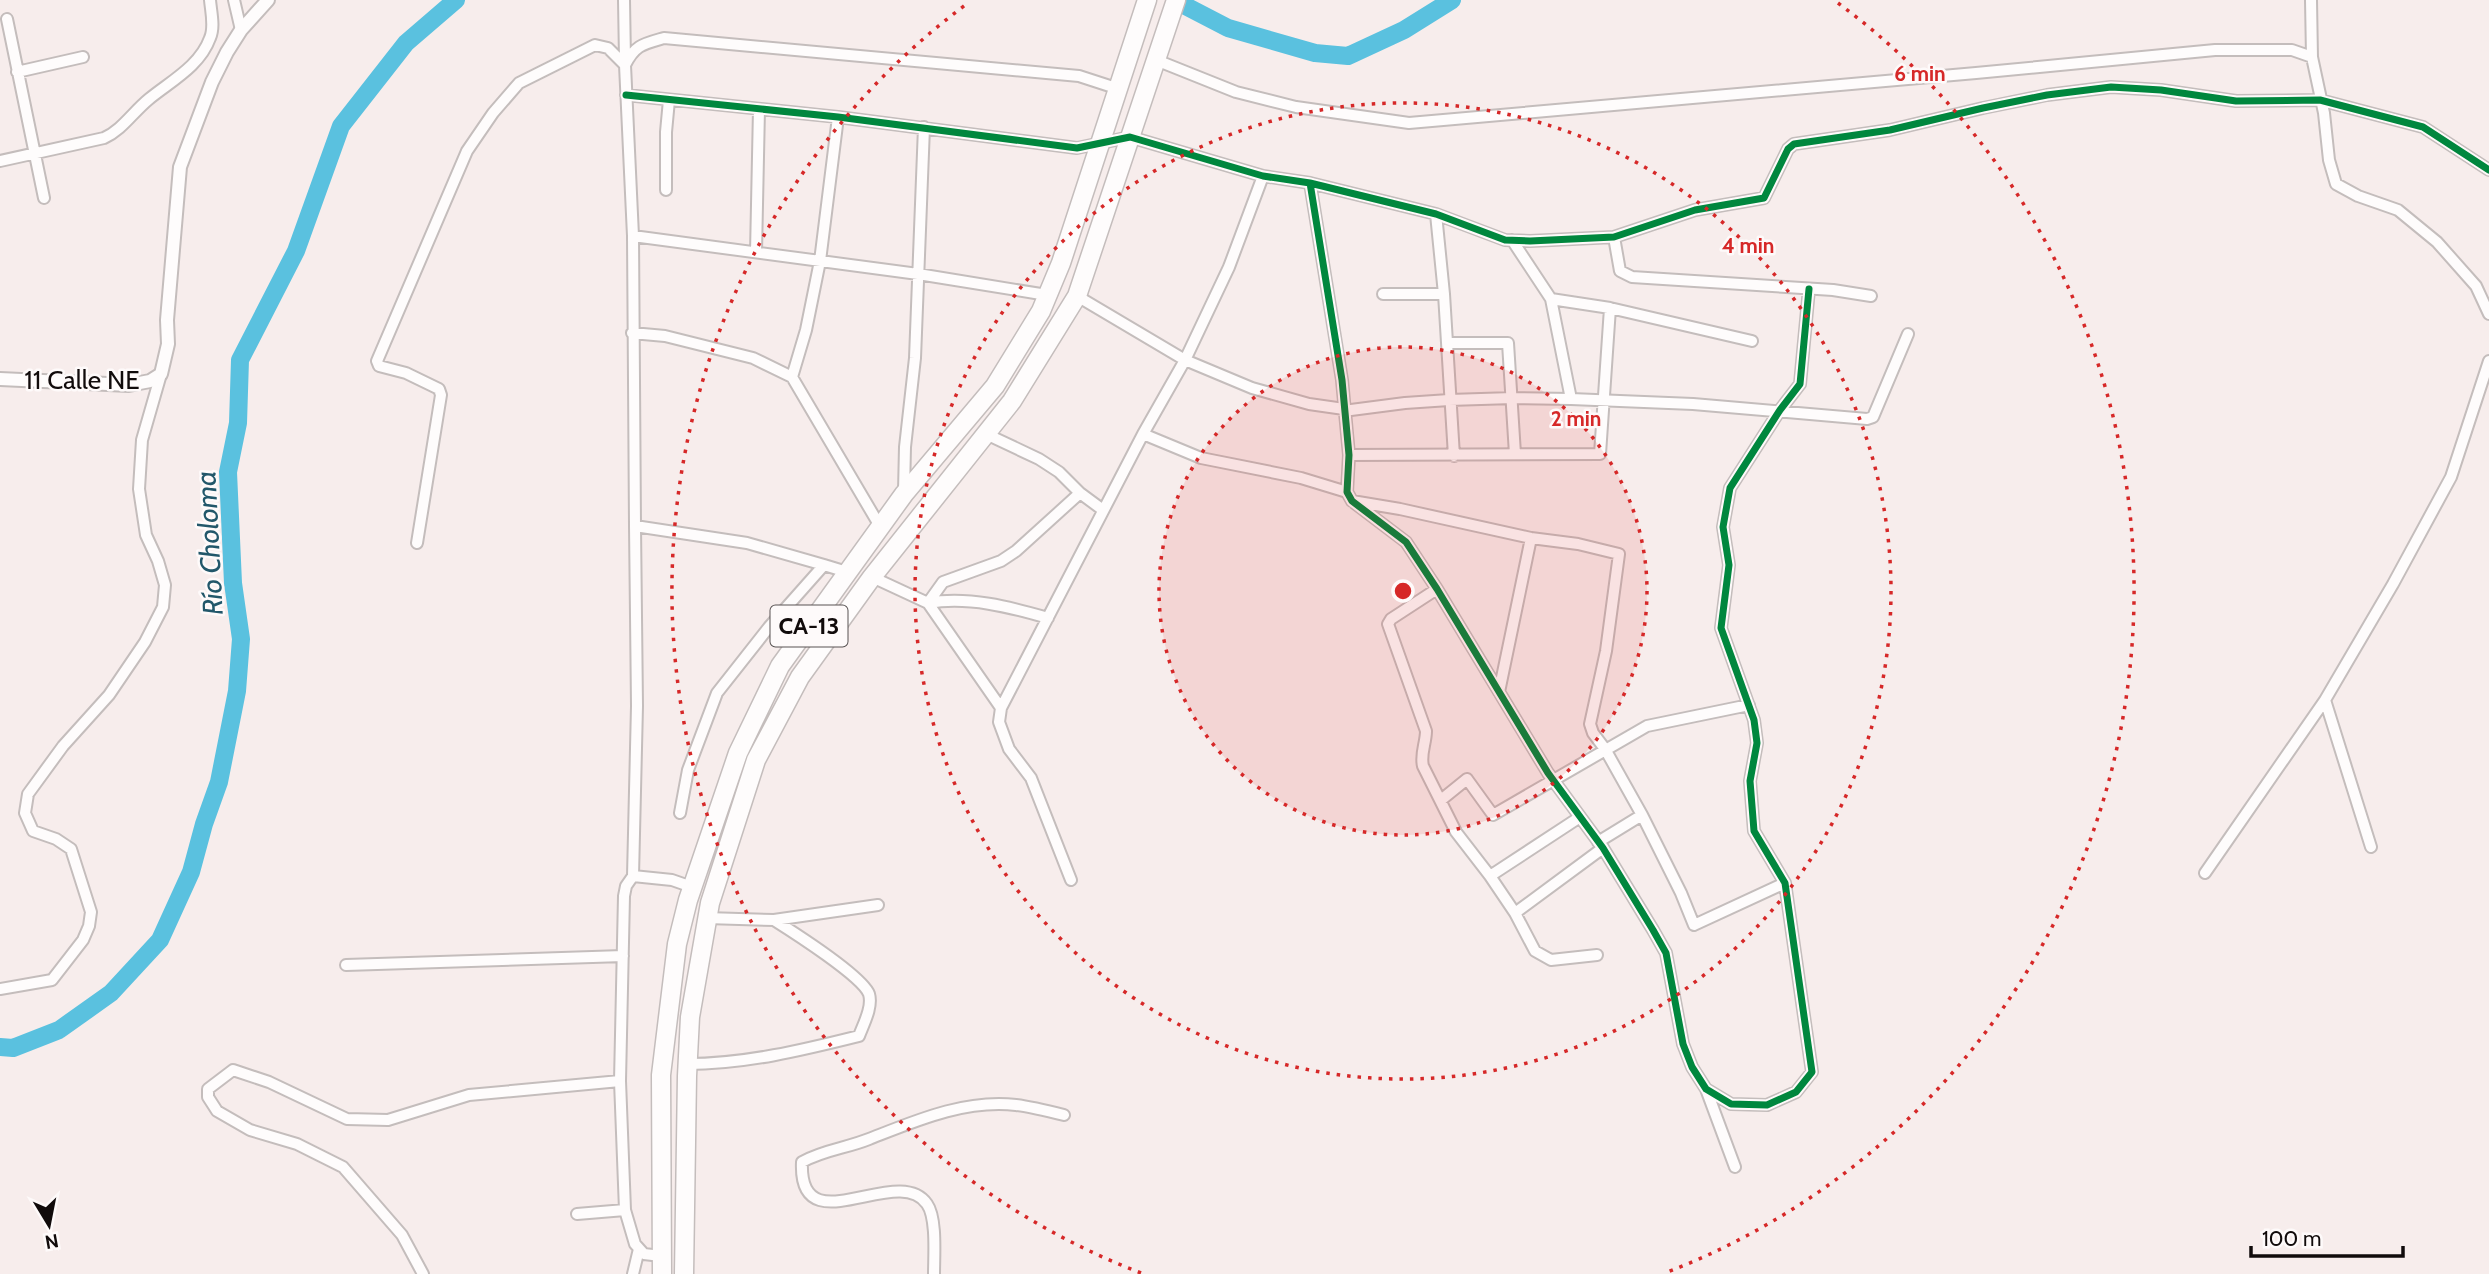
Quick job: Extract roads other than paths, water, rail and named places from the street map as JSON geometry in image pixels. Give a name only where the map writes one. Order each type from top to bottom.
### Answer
[{"type":"highway","name":"CA-13","points":[[661,1265],[661,1075],[677,944],[692,887],[738,753],[780,666],[904,494],[995,386],[1041,311],[1061,263],[1147,0]]},
{"type":"highway","name":"CA-13","points":[[684,1274],[690,1017],[706,918],[756,760],[800,677],[872,577],[1012,401],[1077,296],[1176,0]]},
{"type":"street","points":[[0,161],[114,134],[129,117],[185,72],[199,56],[211,37],[209,0]]},
{"type":"street","points":[[234,0],[242,30]]},
{"type":"street","points":[[0,989],[52,980],[83,940],[89,926],[91,912],[71,849],[56,839],[33,831],[24,813],[28,794],[63,746],[108,695],[145,642],[163,607],[165,585],[146,535],[139,489],[142,440],[168,344],[167,320],[180,167],[212,82],[242,30],[268,0]]},
{"type":"street","points":[[624,0],[633,236],[637,706],[633,876],[626,886],[620,1081],[625,1210],[635,1244],[643,1254],[661,1265]]},
{"type":"street","points":[[2311,0],[2312,57],[2324,113],[2329,160],[2336,184],[2358,196],[2398,210],[2437,242],[2476,286],[2489,314]]},
{"type":"street","points":[[7,19],[44,198]]},
{"type":"street","points":[[625,65],[632,50],[664,38],[1079,76],[1119,89]]},
{"type":"street","points":[[417,543],[441,395],[439,389],[406,373],[379,366],[377,361],[467,151],[493,113],[519,83],[596,45],[608,48],[625,65]]},
{"type":"street","points":[[1158,54],[1236,92],[1296,107],[1409,122],[1962,75],[2215,50],[2292,50],[2312,57]]},
{"type":"street","points":[[17,72],[83,57]]},
{"type":"street","points":[[626,95],[924,127],[1077,148],[1130,137],[1263,176],[1310,183],[1436,214],[1512,240],[1614,237],[1695,210],[1765,198],[1788,149],[1794,144],[1890,130],[2046,95],[2111,87],[2161,90],[2236,101],[2320,100],[2423,127],[2489,170]]},
{"type":"street","points":[[666,190],[669,100]]},
{"type":"street","points":[[756,251],[759,109]]},
{"type":"street","points":[[792,377],[806,330],[820,261],[838,117]]},
{"type":"street","points":[[904,494],[905,447],[915,358],[924,127]]},
{"type":"street","points":[[1071,880],[1031,778],[1009,749],[999,722],[1002,708],[1103,510],[1185,360],[1229,267],[1263,176]]},
{"type":"street","points":[[1310,183],[1345,408],[1350,497],[1406,542],[1553,780],[1601,845],[1667,953],[1683,1044],[1692,1067],[1706,1089],[1735,1167]]},
{"type":"street","points":[[1436,214],[1454,456]]},
{"type":"street","points":[[633,236],[918,274],[1047,295]]},
{"type":"street","points":[[1614,237],[1620,271],[1632,277],[1871,296]]},
{"type":"street","points":[[1512,240],[1552,299],[1571,399]]},
{"type":"street","points":[[2476,286],[2489,286]]},
{"type":"street","points":[[1706,1089],[1731,1104],[1768,1105],[1796,1093],[1812,1072],[1785,883],[1754,831],[1750,781],[1756,743],[1754,720],[1721,628],[1729,565],[1723,527],[1730,488],[1800,384],[1809,289]]},
{"type":"street","points":[[1383,294],[1444,294]]},
{"type":"street","points":[[1077,296],[1185,360],[1252,388],[1309,404],[1345,408],[1376,408],[1449,400],[1571,399],[1780,410],[1867,419],[1873,417],[1908,334]]},
{"type":"street","points":[[1552,299],[1610,308],[1752,341]]},
{"type":"street","points":[[1349,455],[1600,454],[1610,308]]},
{"type":"street","points":[[632,333],[665,335],[753,358],[792,377],[881,528]]},
{"type":"street","points":[[1447,343],[1508,344],[1516,454]]},
{"type":"street","points":[[2205,873],[2325,700],[2393,584],[2451,478],[2489,361]]},
{"type":"street","name":"11 Calle NE","points":[[0,379],[129,385],[150,381],[162,374]]},
{"type":"street","points":[[986,434],[1039,459],[1059,472],[1080,493],[1103,510]]},
{"type":"street","points":[[1143,434],[1201,458],[1301,478],[1350,497],[1531,538],[1578,544],[1619,554],[1606,651],[1590,724],[1592,733],[1605,749],[1642,815],[1694,925],[1785,883]]},
{"type":"street","points":[[928,603],[943,582],[1001,561],[1016,551],[1080,493]]},
{"type":"street","points":[[635,526],[747,543],[847,572]]},
{"type":"street","points":[[1499,692],[1531,538]]},
{"type":"street","points":[[680,813],[688,770],[717,693],[769,627],[824,565]]},
{"type":"street","points":[[872,577],[928,603],[1002,708]]},
{"type":"street","points":[[1437,589],[1391,619],[1388,624],[1426,731],[1421,758],[1423,765],[1456,832],[1515,913],[1535,951],[1551,960],[1597,955]]},
{"type":"street","points":[[928,603],[957,600],[1009,607],[1048,618]]},
{"type":"street","points":[[2325,700],[2371,847]]},
{"type":"street","points":[[1441,800],[1467,779],[1493,815],[1647,726],[1749,705]]},
{"type":"street","points":[[1515,913],[1642,815]]},
{"type":"street","points":[[1490,876],[1580,817]]},
{"type":"street","points":[[633,876],[672,880],[692,887]]},
{"type":"street","points":[[706,918],[774,920],[878,905]]},
{"type":"street","points":[[687,1063],[716,1064],[808,1049],[859,1036],[870,1004],[869,993],[860,982],[798,934],[774,920]]},
{"type":"street","points":[[346,965],[623,956]]},
{"type":"street","points":[[423,1274],[402,1235],[343,1167],[297,1144],[250,1130],[217,1111],[208,1097],[208,1089],[233,1070],[269,1082],[347,1119],[388,1120],[469,1095],[620,1081]]},
{"type":"street","points":[[934,1274],[932,1214],[927,1203],[916,1193],[900,1189],[837,1202],[822,1202],[809,1192],[802,1178],[802,1162],[814,1155],[869,1139],[923,1117],[985,1104],[1015,1105],[1064,1115]]},
{"type":"street","points":[[577,1214],[625,1210]]},
{"type":"street","points":[[633,1274],[639,1249]]},
{"type":"waterway","name":"Río Choloma","points":[[0,1047],[13,1048],[59,1030],[111,993],[160,940],[191,872],[219,782],[237,691],[241,639],[233,583],[228,472],[238,423],[240,360],[296,251],[341,126],[406,43],[456,0]]},
{"type":"waterway","name":"Río Choloma","points":[[1174,0],[1228,28],[1315,53],[1348,56],[1404,30],[1452,0]]}]
